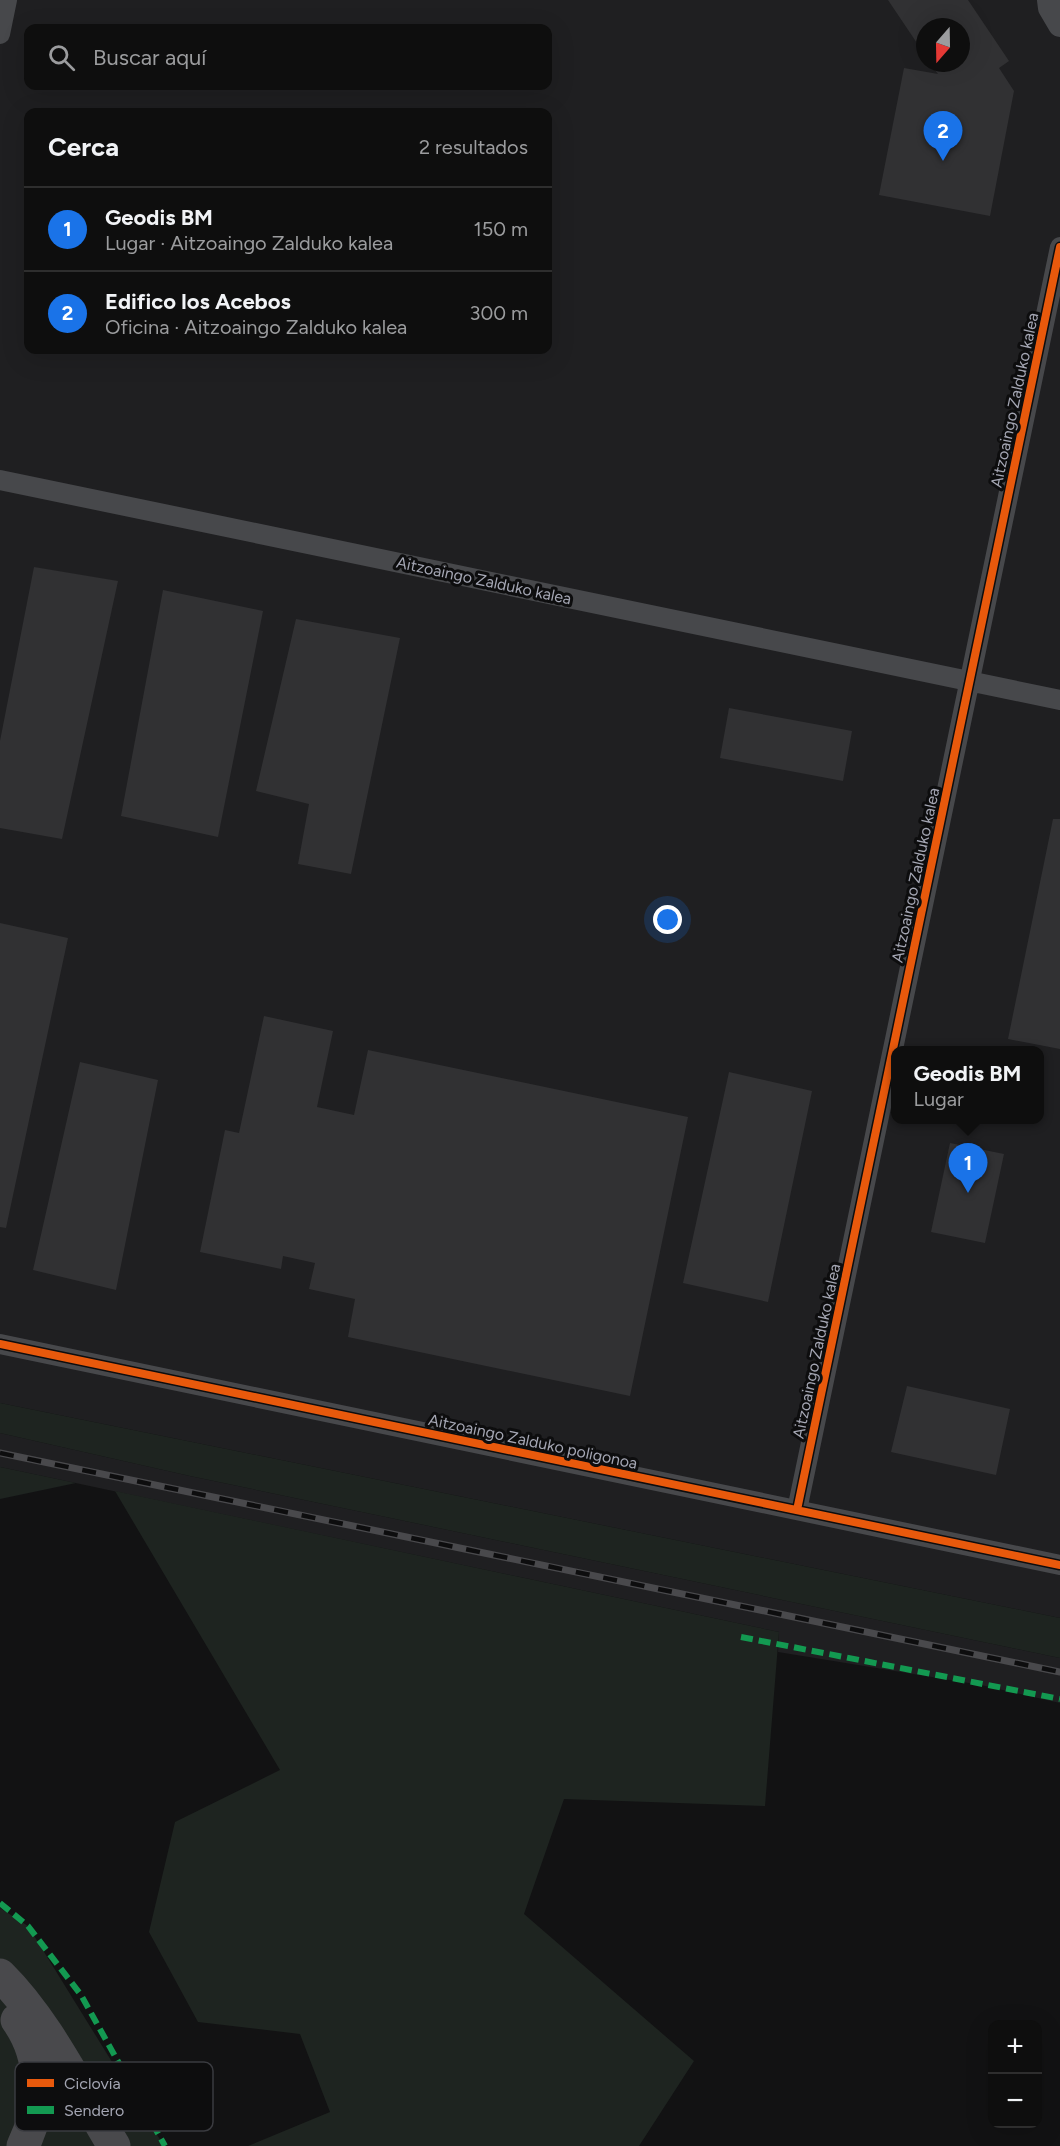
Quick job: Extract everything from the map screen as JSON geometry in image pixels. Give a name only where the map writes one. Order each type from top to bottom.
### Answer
[{"type":"highway","points":[[0,1975],[15,1990],[64,2062]]},
{"type":"highway","points":[[0,2000],[19,2022],[35,2062]]},
{"type":"highway","points":[[23,2146],[29,2131]]},
{"type":"highway","points":[[105,2131],[114,2146]]},
{"type":"street","points":[[0,34],[7,0]]},
{"type":"street","name":"Aitzoaingo Zalduko kalea","points":[[893,1046],[1060,247]]},
{"type":"street","name":"Aitzoaingo Zalduko kalea","points":[[0,480],[1060,700]]},
{"type":"street","name":"Aitzoaingo Zalduko kalea","points":[[797,1510],[891,1057]]},
{"type":"street","name":"Aitzoaingo Zalduko poligonoa","points":[[0,1344],[1060,1565]]},
{"type":"shaded area","points":[[0,0],[1060,0],[1060,1618],[0,1403]]},
{"type":"shaded area","points":[[0,1403],[1060,1618],[1060,1658],[190,1476],[0,1433]]},
{"type":"shaded area","points":[[0,1433],[190,1476],[1060,1658],[1060,1703],[981,1685],[778,1652],[779,1632],[0,1467]]},
{"type":"shaded area","points":[[0,1467],[76,1483],[0,1499]]},
{"type":"shaded area","points":[[115,1491],[779,1632],[765,1806],[564,1799],[524,1914],[694,2061],[639,2146],[248,2146],[330,2112],[300,2034],[198,2022],[149,1932],[175,1822],[280,1770]]},
{"type":"shaded area","points":[[0,1908],[28,1926],[112,2062],[15,2062],[15,2131],[155,2131],[164,2146],[0,2146]]},
{"type":"building","points":[[888,0],[968,0],[1009,61],[999,68],[1014,91],[990,216],[879,195],[904,68],[916,72],[938,74],[937,72],[970,72],[970,18],[916,18],[916,42]]},
{"type":"building","points":[[34,567],[118,581],[62,839],[0,828],[0,741]]},
{"type":"building","points":[[163,590],[263,611],[218,837],[121,816]]},
{"type":"building","points":[[296,619],[400,638],[351,874],[298,864],[309,804],[256,791]]},
{"type":"building","points":[[729,708],[852,731],[843,781],[720,758]]},
{"type":"building","points":[[1053,819],[1060,819],[1060,1049],[1008,1039]]},
{"type":"building","points":[[0,923],[68,938],[6,1228],[0,1227]]},
{"type":"building","points":[[264,1016],[333,1031],[317,1107],[354,1115],[368,1050],[688,1117],[630,1396],[348,1337],[355,1299],[309,1289],[315,1263],[283,1256],[281,1269],[200,1252],[225,1130],[239,1133]]},
{"type":"building","points":[[80,1062],[158,1080],[116,1290],[33,1270]]},
{"type":"building","points":[[729,1072],[812,1091],[768,1302],[683,1283]]},
{"type":"building","points":[[950,1143],[1004,1154],[985,1243],[931,1232]]},
{"type":"building","points":[[907,1386],[1010,1409],[996,1475],[891,1452]]},
{"type":"railway","points":[[0,1453],[1060,1672]]},
{"type":"marked path","points":[[741,1637],[1060,1699]]},
{"type":"marked path","points":[[0,1903],[28,1926],[81,1995],[118,2062]]},
{"type":"marked path","points":[[157,2131],[165,2146]]},
{"type":"cycle path","points":[[894,1046],[1060,247]]},
{"type":"cycle path","points":[[797,1510],[891,1059]]},
{"type":"cycle path","points":[[0,1344],[1060,1565]]},
{"type":"place","name":"Edifico los Acebos","points":[[943,161]]},
{"type":"place","name":"Geodis BM","points":[[968,1193]]}]
